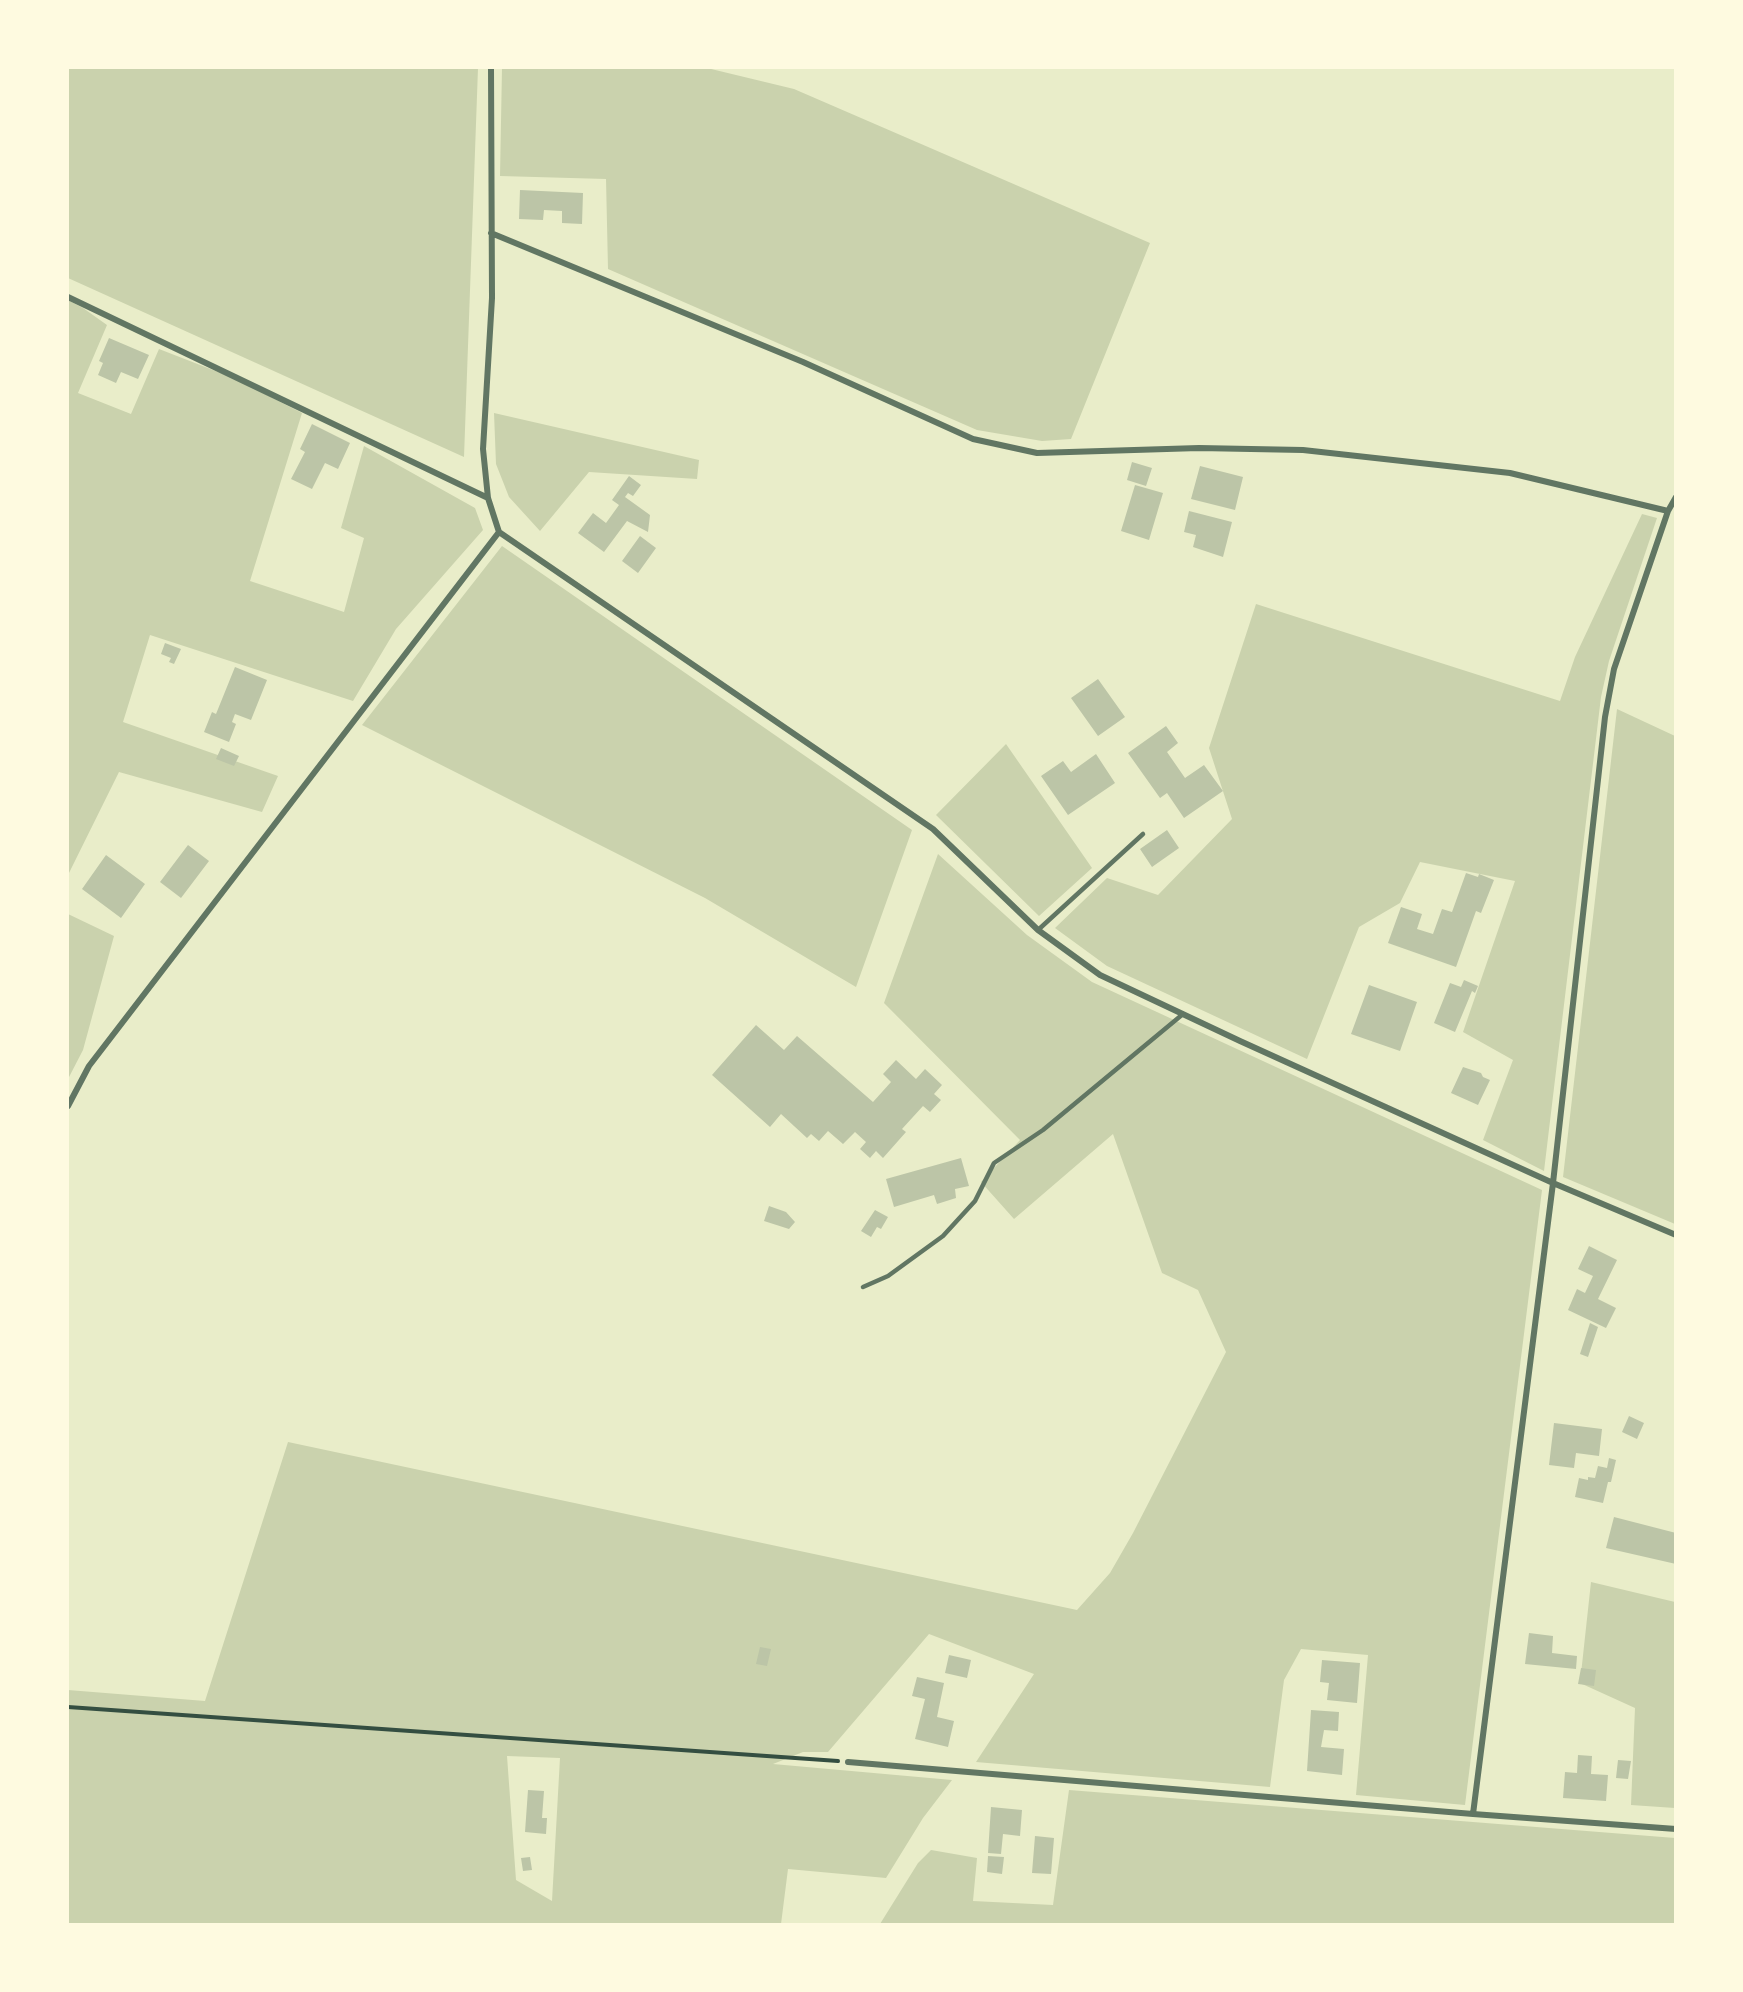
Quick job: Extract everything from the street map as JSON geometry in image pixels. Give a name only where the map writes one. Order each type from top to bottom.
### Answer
[{"type":"street","points":[[491,68],[492,298],[483,449],[488,498],[499,532],[933,829],[1038,930],[1100,975],[1553,1183],[1676,1235]]},
{"type":"street","points":[[491,232],[803,362],[973,439],[1037,453],[1199,448],[1314,451],[1510,473],[1668,511]]},
{"type":"street","points":[[68,297],[488,498]]},
{"type":"street","points":[[1473,1814],[1553,1183],[1605,717],[1614,669],[1668,511],[1676,497]]},
{"type":"street","points":[[68,1106],[89,1066],[499,532]]},
{"type":"street","points":[[848,1762],[1676,1829]]},
{"type":"lane","points":[[1038,930],[1143,834]]},
{"type":"lane","points":[[863,1287],[888,1276],[943,1236],[975,1201],[994,1163],[1043,1130],[1183,1014]]},
{"type":"path","points":[[68,1707],[848,1762]]},
{"type":"green space","points":[[68,68],[478,68],[464,457],[68,278]]},
{"type":"green space","points":[[502,68],[707,68],[794,89],[1150,243],[1071,439],[1042,441],[977,430],[608,269],[606,179],[500,176]]},
{"type":"green space","points":[[68,300],[107,325],[78,393],[131,414],[159,349],[231,377],[302,413],[250,581],[344,612],[364,538],[341,528],[364,446],[475,508],[483,530],[396,629],[353,701],[150,635],[123,722],[278,776],[262,812],[119,772],[68,875]]},
{"type":"green space","points":[[494,413],[699,460],[697,479],[589,472],[540,531],[509,497],[496,464]]},
{"type":"green space","points":[[1642,514],[1657,518],[1609,661],[1601,697],[1544,1171],[1483,1140],[1513,1060],[1463,1032],[1515,881],[1420,862],[1400,903],[1359,927],[1307,1059],[1107,966],[1055,928],[1107,878],[1158,895],[1232,819],[1209,748],[1256,604],[1560,701],[1575,657]]},
{"type":"green space","points":[[502,546],[912,830],[856,987],[705,898],[362,725]]},
{"type":"green space","points":[[1617,709],[1675,736],[1675,1224],[1563,1177]]},
{"type":"green space","points":[[1006,744],[1092,868],[1039,916],[936,815]]},
{"type":"green space","points":[[938,854],[1027,935],[1092,982],[1542,1190],[1465,1805],[1356,1795],[1368,1655],[1301,1649],[1284,1680],[1270,1787],[976,1762],[1034,1674],[929,1634],[828,1752],[803,1752],[773,1764],[952,1780],[923,1818],[886,1878],[788,1869],[781,1924],[68,1924],[68,1690],[205,1701],[288,1442],[1077,1610],[1110,1573],[1226,1352],[1198,1290],[1162,1273],[1113,1134],[1014,1219],[981,1182],[1020,1140],[884,1003]],"holes":[[[507,1756],[560,1758],[552,1901],[516,1880]]]},
{"type":"green space","points":[[68,914],[114,936],[83,1050],[68,1079]]},
{"type":"green space","points":[[1591,1582],[1675,1602],[1675,1808],[1631,1805],[1635,1708],[1580,1683]]},
{"type":"green space","points":[[1069,1790],[1675,1838],[1675,1924],[880,1924],[918,1863],[931,1850],[977,1858],[973,1901],[1053,1905]]},
{"type":"building","points":[[520,190],[583,193],[582,224],[562,223],[562,211],[544,210],[543,220],[519,219]]},
{"type":"building","points":[[109,338],[149,355],[138,379],[121,372],[116,383],[98,375],[103,363],[99,361]]},
{"type":"building","points":[[312,424],[350,443],[338,469],[325,463],[312,489],[291,479],[305,452],[300,449]]},
{"type":"building","points":[[1132,462],[1152,468],[1146,486],[1127,480]]},
{"type":"building","points":[[1200,466],[1243,477],[1235,510],[1191,499]]},
{"type":"building","points":[[629,476],[641,485],[633,496],[628,493],[625,497],[650,515],[648,532],[627,521],[604,552],[578,533],[593,513],[606,523],[619,505],[612,500]]},
{"type":"building","points":[[1135,485],[1163,493],[1149,540],[1121,531]]},
{"type":"building","points":[[1189,511],[1232,522],[1223,557],[1193,547],[1196,535],[1184,532]]},
{"type":"building","points":[[640,536],[656,548],[638,573],[622,561]]},
{"type":"building","points":[[165,643],[181,649],[174,664],[169,662],[171,658],[161,654]]},
{"type":"building","points":[[235,667],[267,680],[251,720],[235,714],[232,722],[236,724],[229,742],[204,732],[212,712],[216,714]]},
{"type":"building","points":[[1098,679],[1125,717],[1098,736],[1071,698]]},
{"type":"building","points":[[1166,726],[1178,743],[1167,752],[1185,778],[1204,765],[1223,791],[1184,818],[1167,793],[1160,798],[1128,753]]},
{"type":"building","points":[[221,748],[239,756],[234,766],[216,759]]},
{"type":"building","points":[[1096,754],[1115,783],[1068,815],[1041,776],[1063,761],[1071,772]]},
{"type":"building","points":[[1167,830],[1179,848],[1152,867],[1140,849]]},
{"type":"building","points":[[188,845],[209,861],[181,898],[160,882]]},
{"type":"building","points":[[106,855],[145,884],[121,918],[82,889]]},
{"type":"building","points":[[1466,873],[1478,877],[1479,874],[1494,880],[1481,913],[1476,911],[1456,967],[1388,943],[1401,907],[1422,914],[1417,929],[1433,934],[1442,909],[1452,912]]},
{"type":"building","points":[[1464,980],[1478,986],[1475,993],[1472,991],[1455,1032],[1434,1023],[1450,983],[1461,987]]},
{"type":"building","points":[[1369,985],[1417,1002],[1400,1051],[1351,1034]]},
{"type":"building","points":[[756,1025],[784,1050],[797,1036],[873,1102],[891,1082],[883,1074],[896,1060],[916,1079],[925,1069],[942,1085],[934,1094],[941,1100],[930,1112],[923,1106],[902,1129],[906,1132],[883,1158],[876,1151],[870,1158],[860,1149],[866,1142],[855,1132],[843,1144],[828,1131],[819,1141],[811,1134],[807,1138],[781,1114],[770,1127],[712,1075]]},
{"type":"building","points":[[1463,1067],[1481,1073],[1483,1077],[1490,1080],[1478,1105],[1451,1093]]},
{"type":"building","points":[[961,1158],[969,1186],[955,1189],[956,1198],[937,1204],[934,1195],[894,1207],[886,1179]]},
{"type":"building","points":[[769,1206],[786,1212],[795,1222],[789,1229],[764,1221]]},
{"type":"building","points":[[875,1210],[888,1217],[881,1229],[877,1227],[871,1237],[861,1231]]},
{"type":"building","points":[[1589,1246],[1617,1260],[1598,1299],[1616,1308],[1606,1328],[1568,1310],[1577,1289],[1585,1293],[1593,1276],[1578,1269]]},
{"type":"building","points":[[1590,1323],[1598,1327],[1588,1357],[1580,1354]]},
{"type":"building","points":[[1629,1416],[1644,1423],[1637,1439],[1622,1432]]},
{"type":"building","points":[[1554,1423],[1602,1429],[1599,1456],[1576,1453],[1574,1468],[1549,1465]]},
{"type":"building","points":[[1609,1458],[1616,1460],[1603,1503],[1575,1497],[1579,1478],[1588,1480],[1588,1477],[1595,1478],[1598,1466],[1607,1468]]},
{"type":"building","points":[[1614,1517],[1676,1533],[1676,1564],[1606,1548]]},
{"type":"building","points":[[1529,1633],[1553,1636],[1552,1653],[1577,1656],[1576,1669],[1525,1664]]},
{"type":"building","points":[[760,1647],[771,1649],[767,1666],[756,1664]]},
{"type":"building","points":[[949,1655],[971,1660],[967,1678],[945,1673]]},
{"type":"building","points":[[1322,1660],[1360,1663],[1357,1703],[1327,1700],[1329,1683],[1320,1682]]},
{"type":"building","points":[[1581,1668],[1596,1670],[1594,1686],[1578,1684]]},
{"type":"building","points":[[917,1677],[944,1683],[937,1717],[954,1721],[948,1747],[915,1739],[925,1699],[912,1696]]},
{"type":"building","points":[[1311,1710],[1339,1712],[1338,1731],[1324,1730],[1321,1747],[1344,1749],[1342,1775],[1307,1771]]},
{"type":"building","points":[[1578,1755],[1592,1756],[1591,1774],[1608,1775],[1606,1801],[1563,1798],[1565,1772],[1577,1773]]},
{"type":"building","points":[[1618,1760],[1631,1761],[1628,1779],[1616,1778]]},
{"type":"building","points":[[528,1790],[544,1791],[542,1818],[547,1818],[546,1834],[525,1832]]},
{"type":"building","points":[[991,1807],[1022,1810],[1020,1836],[1003,1834],[1001,1854],[988,1853]]},
{"type":"building","points":[[1035,1836],[1054,1838],[1051,1874],[1032,1873]]},
{"type":"building","points":[[988,1856],[1004,1857],[1002,1874],[987,1872]]},
{"type":"building","points":[[530,1857],[532,1870],[523,1871],[521,1858]]}]
